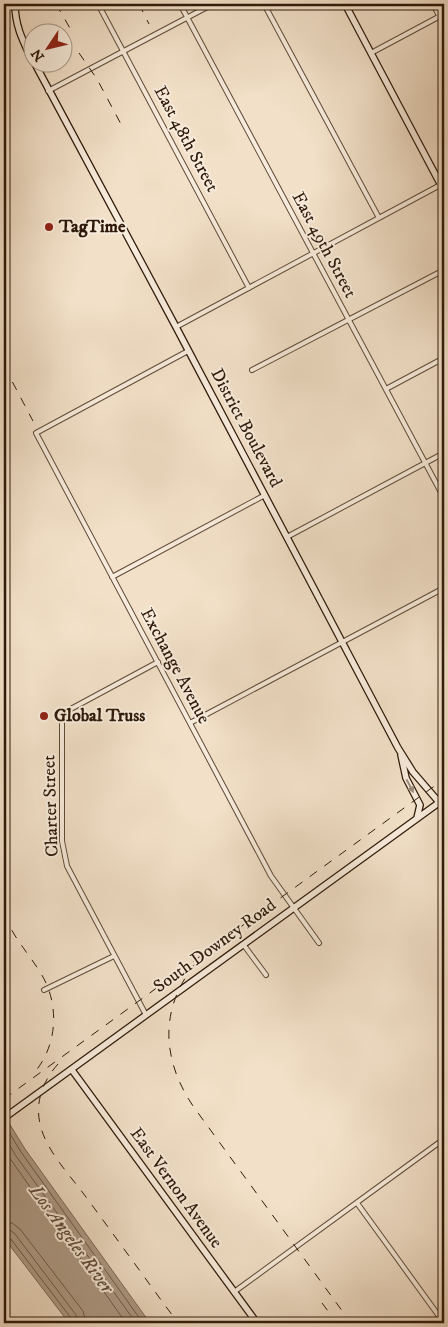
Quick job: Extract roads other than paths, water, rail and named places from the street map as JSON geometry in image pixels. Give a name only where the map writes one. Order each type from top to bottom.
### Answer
[{"type":"main road","name":"District Boulevard","points":[[15,4],[18,33],[22,41]]},
{"type":"main road","points":[[345,4],[443,184],[444,192]]},
{"type":"main road","name":"District Boulevard","points":[[38,72],[176,327],[401,753],[412,772],[442,801],[444,808]]},
{"type":"main road","points":[[401,753],[406,778],[420,805],[417,818]]},
{"type":"main road","name":"South Downey Road","points":[[4,1118],[442,801]]},
{"type":"main road","name":"East Vernon Avenue","points":[[72,1070],[257,1323]]},
{"type":"street","name":"East 48th Street","points":[[98,4],[249,288]]},
{"type":"street","name":"East 49th Street","points":[[180,4],[444,498]]},
{"type":"street","points":[[48,91],[213,4]]},
{"type":"street","points":[[264,4],[379,218]]},
{"type":"street","points":[[433,4],[442,15],[444,25]]},
{"type":"street","points":[[371,53],[442,15]]},
{"type":"street","points":[[176,327],[443,184]]},
{"type":"street","points":[[252,370],[444,270]]},
{"type":"street","name":"Exchange Avenue","points":[[188,351],[36,433],[271,876],[319,943]]},
{"type":"street","points":[[386,388],[444,358]]},
{"type":"street","points":[[287,537],[444,453]]},
{"type":"street","points":[[112,577],[265,496]]},
{"type":"street","points":[[190,722],[444,588]]},
{"type":"street","name":"Charter Street","points":[[146,1015],[67,866],[62,842],[63,719],[67,711],[158,662]]},
{"type":"street","points":[[244,944],[266,975]]},
{"type":"street","points":[[44,990],[114,956]]},
{"type":"street","points":[[234,1292],[444,1139]]},
{"type":"street","points":[[357,1203],[444,1323]]},
{"type":"water","name":"Los Angeles River","points":[[4,1115],[25,1149],[150,1323],[69,1323],[4,1238]]},
{"type":"railway","points":[[56,4],[66,22]]},
{"type":"railway","points":[[139,4],[149,24]]},
{"type":"railway","points":[[79,53],[97,79],[123,128]]},
{"type":"railway","points":[[4,366],[33,421]]},
{"type":"railway","points":[[4,491],[9,462],[9,415]]},
{"type":"railway","points":[[4,1099],[444,779]]},
{"type":"railway","points":[[4,902],[9,919]]},
{"type":"railway","points":[[4,914],[16,938],[40,972],[51,997],[54,1024],[52,1037],[48,1050],[34,1073]]},
{"type":"railway","points":[[195,964],[183,981],[170,1017],[169,1035],[175,1071],[193,1106],[351,1323]]},
{"type":"railway","points":[[58,1064],[44,1084],[40,1099],[40,1124],[47,1144],[178,1323]]},
{"type":"railway","points":[[322,1303],[337,1323]]},
{"type":"place","name":"TagTime","points":[[49,227]]},
{"type":"place","name":"Global Truss","points":[[44,716]]}]
